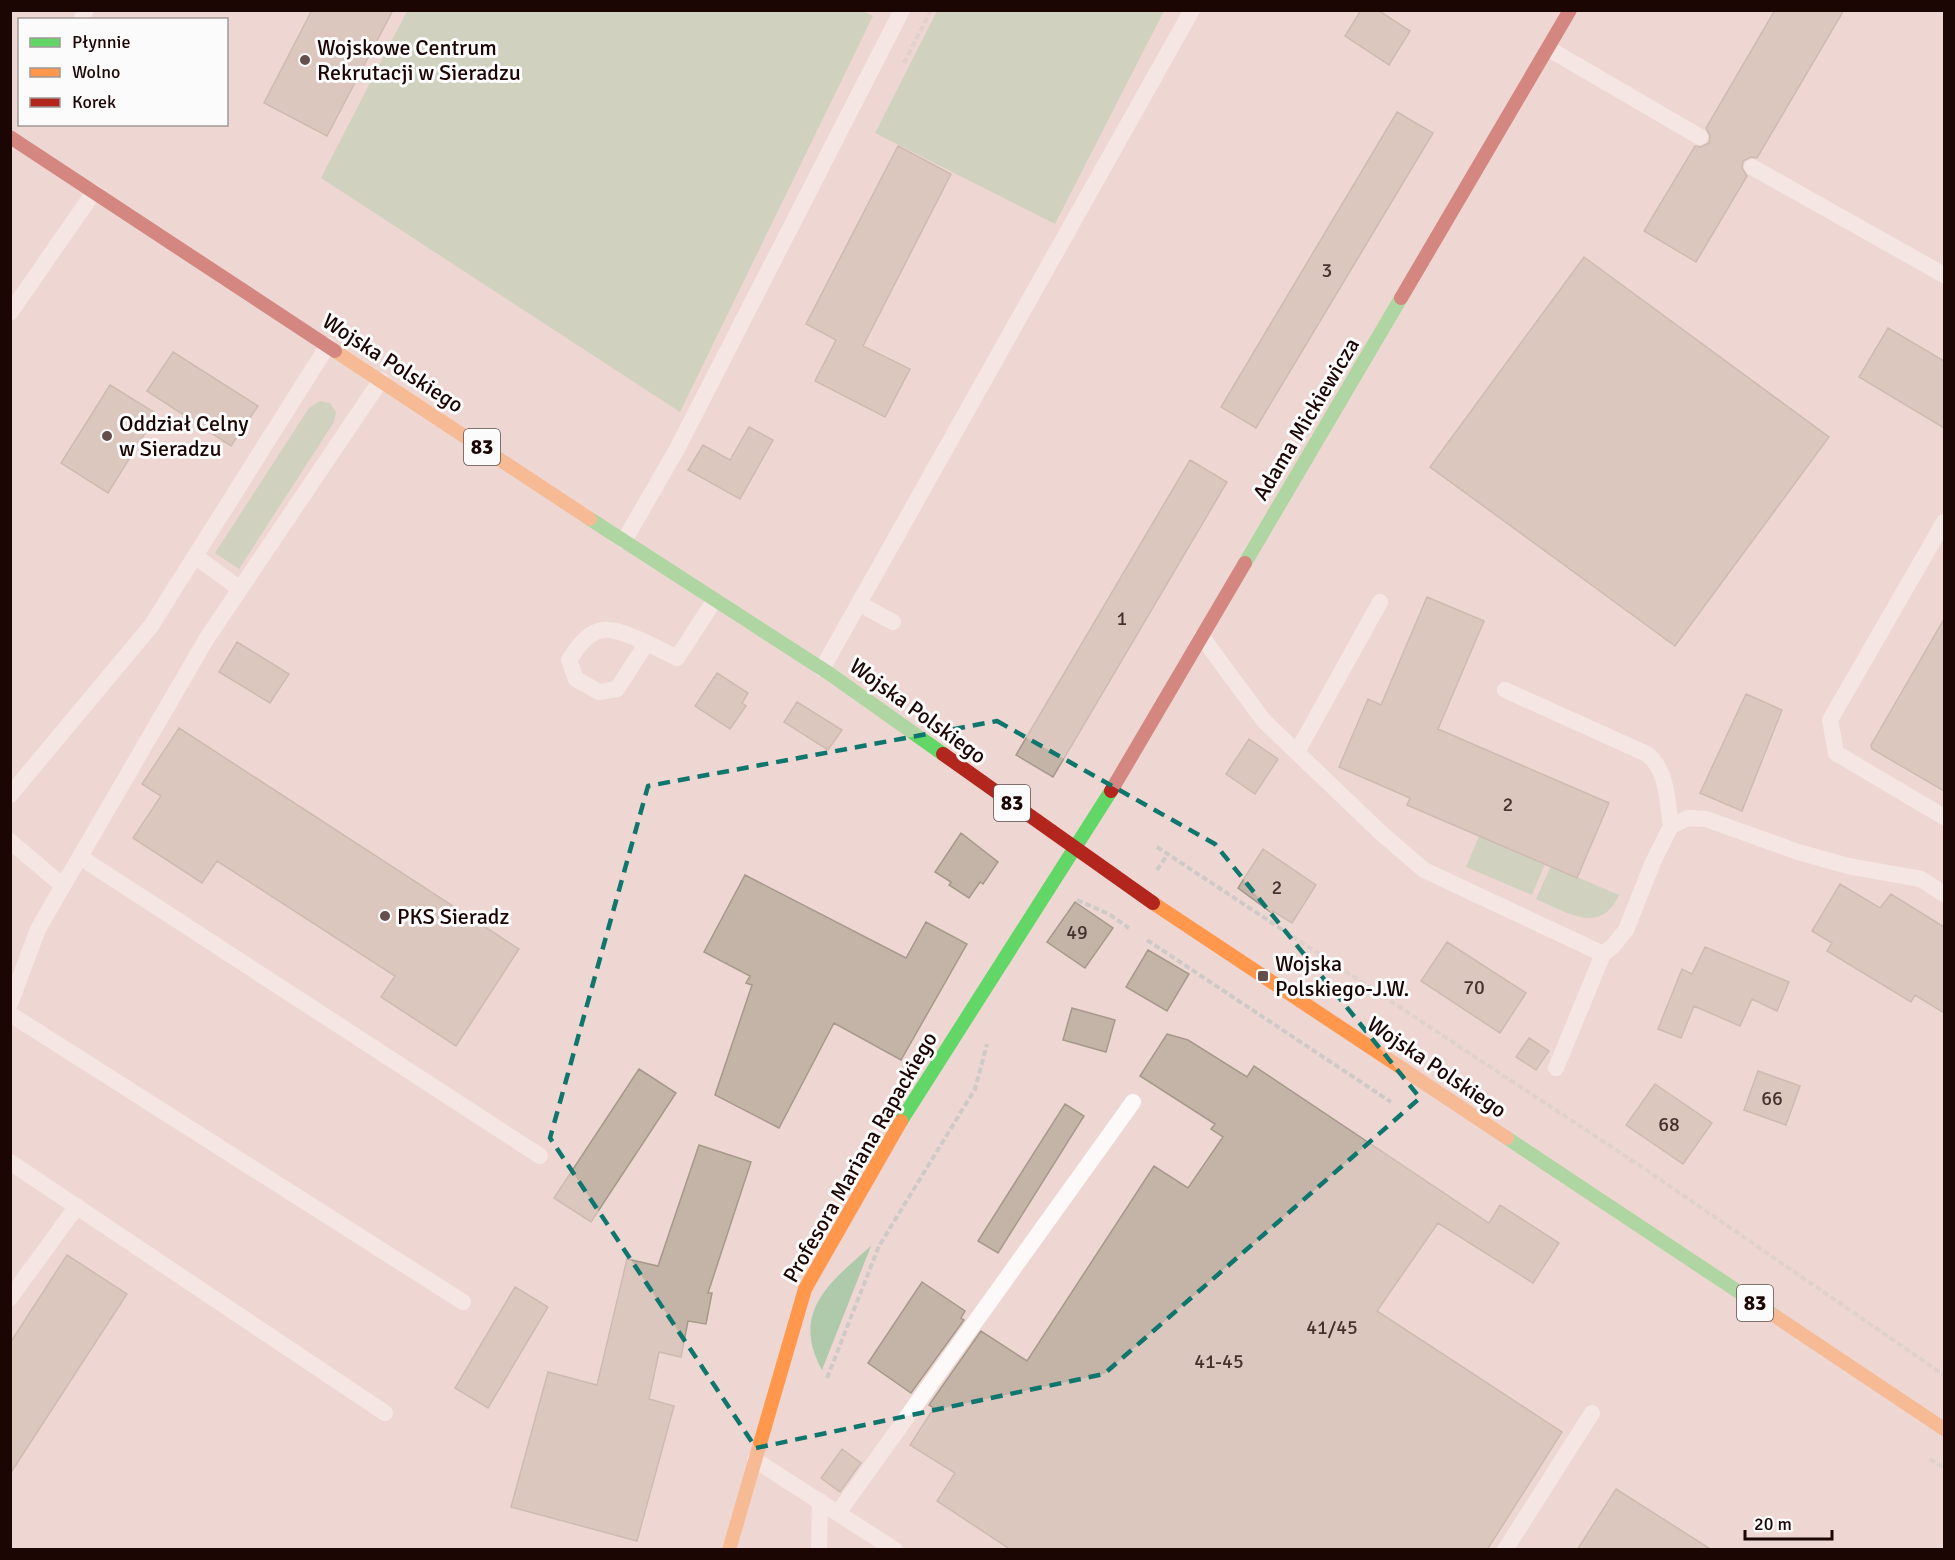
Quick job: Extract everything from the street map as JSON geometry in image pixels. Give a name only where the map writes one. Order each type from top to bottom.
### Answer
[{"type":"main road","name":"Adama Mickiewicza","points":[[1074,846],[1121,775],[1570,10]]},
{"type":"main road","name":"Wojska Polskiego","points":[[10,137],[714,601],[822,669],[1151,902],[1944,1429]]},
{"type":"main road","name":"Profesora Mariana Rapackiego","points":[[729,1550],[805,1290],[918,1091],[1074,846]]},
{"type":"lane","points":[[624,540],[671,459],[902,10]]},
{"type":"lane","points":[[822,669],[1192,10]]},
{"type":"lane","points":[[1549,49],[1700,137]]},
{"type":"lane","points":[[1752,167],[1944,275]]},
{"type":"lane","points":[[10,313],[94,192]]},
{"type":"lane","points":[[10,795],[151,626],[328,345]]},
{"type":"lane","points":[[10,1004],[38,929],[207,638],[381,380]]},
{"type":"lane","points":[[1944,522],[1830,720],[1836,753],[1944,817]]},
{"type":"lane","points":[[195,556],[240,589]]},
{"type":"lane","points":[[646,644],[617,689],[599,692],[576,679],[569,660],[583,640],[603,630],[622,634],[646,644],[677,658],[714,601]]},
{"type":"lane","points":[[1297,752],[1380,602]]},
{"type":"lane","points":[[860,604],[893,622]]},
{"type":"lane","points":[[1202,638],[1264,721],[1380,832],[1424,870],[1603,954]]},
{"type":"lane","points":[[1505,690],[1652,758],[1662,774],[1671,826],[1653,862],[1626,930],[1603,954],[1556,1068]]},
{"type":"lane","points":[[1671,826],[1688,818],[1706,819],[1798,852],[1848,866],[1921,879],[1944,894]]},
{"type":"lane","points":[[10,841],[63,886]]},
{"type":"lane","points":[[80,857],[540,1156]]},
{"type":"lane","points":[[10,1014],[463,1302]]},
{"type":"lane","points":[[838,1512],[1133,1102]]},
{"type":"lane","points":[[10,1162],[385,1413]]},
{"type":"lane","points":[[11,1297],[76,1206]]},
{"type":"lane","points":[[1505,1550],[1592,1413]]},
{"type":"lane","points":[[755,1460],[896,1550]]},
{"type":"lane","points":[[819,1550],[820,1501]]},
{"type":"path","points":[[1157,847],[1642,1167],[1944,1375]]},
{"type":"path","points":[[1071,900],[1081,901],[1109,914],[1400,1108]]},
{"type":"path","points":[[827,1378],[879,1246],[975,1089],[990,1034]]},
{"type":"highlighted area","points":[[997,721],[1215,844],[1420,1098],[1104,1374],[756,1448],[550,1138],[648,786]]},
{"type":"green space","points":[[861,10],[873,16],[680,412],[321,178],[407,11]]},
{"type":"green space","points":[[937,11],[1164,11],[1055,224],[875,133]]},
{"type":"green space","points":[[320,401],[330,403],[336,412],[334,422],[239,569],[215,553],[309,408]]},
{"type":"green space","points":[[1479,836],[1545,864],[1532,895],[1466,867]]},
{"type":"green space","points":[[1551,866],[1619,895],[1603,915],[1593,918],[1559,910],[1536,899]]},
{"type":"green space","points":[[871,1246],[822,1370],[813,1349],[810,1331],[813,1315],[819,1300],[829,1286]]},
{"type":"building","points":[[312,10],[393,10],[327,136],[264,103]]},
{"type":"building","points":[[1361,10],[1378,10],[1410,31],[1389,65],[1345,36]]},
{"type":"building","points":[[1775,10],[1844,10],[1757,158],[1751,157],[1743,161],[1742,168],[1747,176],[1696,262],[1644,231],[1695,146],[1701,147],[1709,143],[1710,136],[1706,128]]},
{"type":"building","points":[[1397,112],[1433,133],[1256,428],[1221,407]]},
{"type":"building","points":[[898,146],[951,174],[863,346],[910,369],[885,417],[815,381],[836,340],[806,324]]},
{"type":"building","points":[[1584,257],[1829,437],[1675,646],[1430,467]]},
{"type":"building","points":[[1888,328],[1944,361],[1944,428],[1859,377]]},
{"type":"building","points":[[173,352],[258,406],[231,446],[147,391]]},
{"type":"building","points":[[110,385],[157,414],[108,493],[61,463]]},
{"type":"building","points":[[749,427],[773,440],[740,499],[688,470],[703,445],[730,460]]},
{"type":"building","points":[[1190,460],[1227,482],[1053,777],[1016,755]]},
{"type":"building","points":[[1427,597],[1484,621],[1438,729],[1609,803],[1577,878],[1407,805],[1410,798],[1339,767],[1368,699],[1381,705]]},
{"type":"building","points":[[1944,619],[1944,791],[1872,749],[1871,745]]},
{"type":"building","points":[[237,642],[289,674],[270,703],[219,672]]},
{"type":"building","points":[[717,673],[748,693],[742,703],[746,706],[730,729],[695,706]]},
{"type":"building","points":[[1746,694],[1782,710],[1742,811],[1700,793]]},
{"type":"building","points":[[797,702],[842,730],[828,750],[784,722]]},
{"type":"building","name":"PKS Sieradz","points":[[179,728],[519,949],[456,1046],[381,997],[395,976],[217,861],[202,883],[133,838],[161,796],[142,784]]},
{"type":"building","points":[[1249,739],[1278,759],[1255,794],[1226,774]]},
{"type":"building","points":[[961,833],[998,862],[983,884],[980,882],[969,898],[949,885],[951,882],[935,872]]},
{"type":"building","points":[[1263,849],[1316,885],[1292,923],[1273,911],[1272,913],[1238,888]]},
{"type":"building","points":[[745,875],[906,958],[926,922],[967,944],[901,1060],[834,1023],[779,1128],[715,1095],[752,985],[746,983],[750,976],[704,952]]},
{"type":"building","points":[[1840,884],[1880,908],[1891,894],[1944,927],[1944,1013],[1915,995],[1911,1002],[1827,951],[1832,943],[1812,931]]},
{"type":"building","points":[[1075,902],[1113,928],[1085,968],[1047,942]]},
{"type":"building","points":[[1447,942],[1526,993],[1500,1033],[1421,981]]},
{"type":"building","points":[[1705,947],[1789,982],[1777,1011],[1752,999],[1740,1026],[1694,1006],[1681,1038],[1658,1029],[1682,969],[1692,974]]},
{"type":"building","points":[[1148,950],[1189,974],[1167,1011],[1126,987]]},
{"type":"building","points":[[1072,1008],[1115,1020],[1106,1052],[1063,1040]]},
{"type":"building","points":[[1167,1034],[1188,1040],[1247,1077],[1254,1066],[1489,1223],[1500,1205],[1559,1243],[1533,1283],[1438,1223],[1377,1311],[1562,1432],[1487,1550],[1011,1550],[937,1501],[955,1473],[910,1445],[934,1408],[929,1405],[981,1331],[1027,1361],[1154,1166],[1188,1188],[1223,1137],[1211,1129],[1215,1124],[1140,1076]]},
{"type":"building","points":[[1529,1038],[1549,1051],[1536,1070],[1516,1057]]},
{"type":"building","points":[[639,1069],[676,1093],[591,1222],[554,1198]]},
{"type":"building","points":[[1758,1071],[1800,1086],[1786,1125],[1744,1110]]},
{"type":"building","points":[[1655,1084],[1712,1123],[1683,1164],[1626,1125]]},
{"type":"building","points":[[1065,1104],[1084,1116],[998,1253],[978,1241]]},
{"type":"building","points":[[699,1145],[751,1162],[708,1293],[712,1293],[706,1324],[688,1321],[681,1357],[659,1352],[649,1399],[674,1406],[637,1541],[511,1507],[548,1372],[597,1385],[627,1259],[658,1266]]},
{"type":"building","points":[[67,1255],[127,1294],[10,1474],[10,1343]]},
{"type":"building","points":[[922,1282],[965,1311],[961,1318],[964,1320],[911,1393],[868,1363]]},
{"type":"building","points":[[515,1287],[548,1307],[488,1408],[455,1388]]},
{"type":"building","points":[[842,1449],[861,1463],[840,1492],[821,1478]]},
{"type":"building","points":[[1616,1489],[1712,1550],[1577,1550]]},
{"type":"traffic: fast","points":[[1245,563],[1401,298]]},
{"type":"traffic: fast","points":[[590,519],[830,674],[943,754]]},
{"type":"traffic: fast","points":[[901,1121],[1111,791]]},
{"type":"traffic: fast","points":[[1507,1138],[1775,1316]]},
{"type":"traffic: slow","points":[[335,351],[590,519]]},
{"type":"traffic: slow","points":[[1153,903],[1507,1138]]},
{"type":"traffic: slow","points":[[729,1550],[805,1289],[901,1121]]},
{"type":"traffic: slow","points":[[1775,1316],[1944,1429]]},
{"type":"traffic: jam","points":[[1401,298],[1570,10]]},
{"type":"traffic: jam","points":[[10,137],[335,351]]},
{"type":"traffic: jam","points":[[1111,791],[1245,563]]},
{"type":"traffic: jam","points":[[943,754],[1153,903]]},
{"type":"place","name":"Wojskowe Centrum Rekrutacji w Sieradzu","points":[[305,60]]},
{"type":"place","name":"Oddział Celny w Sieradzu","points":[[107,436]]},
{"type":"place","name":"PKS Sieradz","points":[[385,916]]},
{"type":"place","name":"Wojska Polskiego-J.W.","points":[[1263,976]]}]
